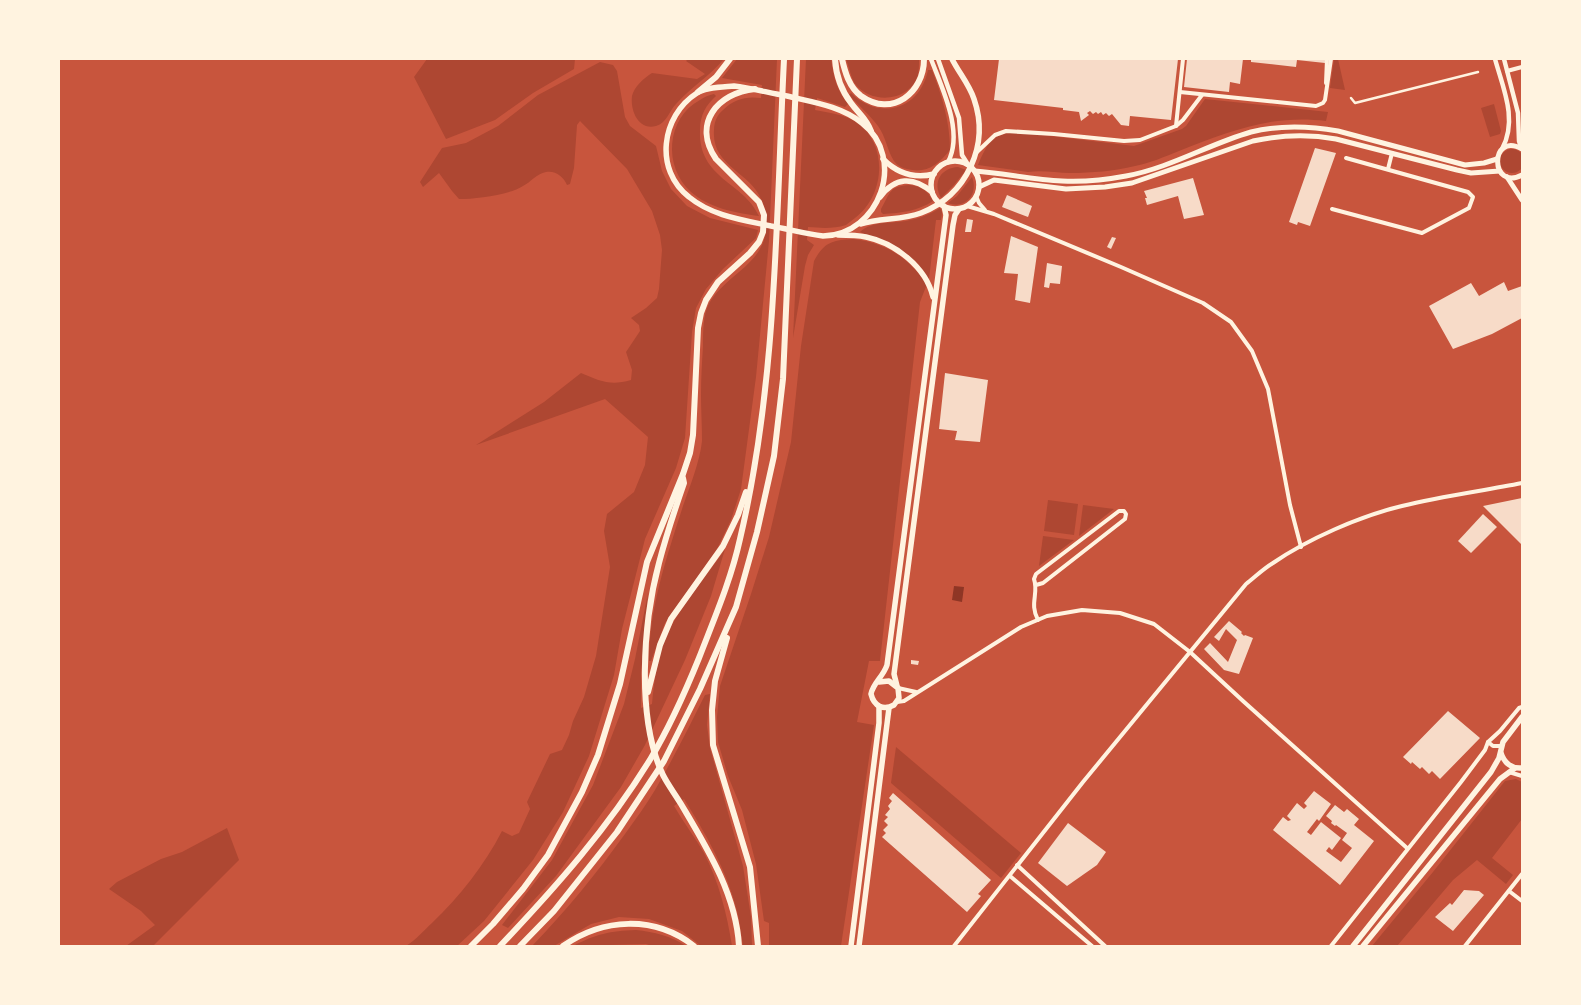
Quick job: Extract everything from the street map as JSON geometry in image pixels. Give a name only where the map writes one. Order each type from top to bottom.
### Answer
[{"type":"highway","points":[[698,92],[716,78],[730,59]]},
{"type":"highway","points":[[500,946],[555,888],[605,824],[652,757],[688,684],[719,608],[740,541],[754,469],[774,303],[784,59]]},
{"type":"highway","points":[[758,944],[750,868],[713,745],[712,710],[715,681],[758,532],[774,456],[787,302],[797,59]]},
{"type":"highway","points":[[835,59],[838,79],[844,93],[866,120],[871,132]]},
{"type":"highway","points":[[842,59],[846,76],[855,90],[869,101],[879,104],[894,104],[906,98],[916,89],[921,77],[924,59]]},
{"type":"highway","points":[[471,946],[493,924],[548,855],[582,792],[598,755],[610,719],[647,562],[684,474],[693,435],[698,328],[701,313],[706,300],[718,282],[750,253],[759,242],[763,232],[764,215],[759,202],[716,159],[708,144],[706,131],[711,114],[720,102],[738,92],[755,89]]},
{"type":"highway","points":[[647,706],[649,687],[660,645],[671,619],[723,546],[738,515],[754,469]]},
{"type":"highway","points":[[684,474],[684,483],[658,564],[649,618],[645,687],[647,706],[651,738],[656,757],[664,776],[722,875],[733,912],[739,944]]},
{"type":"highway","points":[[520,946],[554,911],[617,832],[664,761],[700,689],[732,618]]},
{"type":"highway","points":[[563,946],[590,930],[606,925],[627,924],[661,928],[694,946]]},
{"type":"main road","points":[[858,224],[914,215],[936,205],[952,194],[963,180],[977,152],[979,139],[978,114],[972,92],[952,59]]},
{"type":"main road","points":[[880,197],[884,170],[883,159],[876,140],[861,122],[852,116],[822,104],[734,86],[698,92],[679,110],[670,125],[665,150],[667,165],[674,181],[687,196],[706,208],[743,220],[811,234],[857,235],[880,241],[910,260],[926,278],[930,284],[934,302]]},
{"type":"main road","points":[[975,171],[1063,181],[1103,180],[1154,168],[1252,132],[1297,127],[1338,131],[1465,165],[1484,163],[1497,159]]},
{"type":"main road","points":[[979,187],[994,180],[1066,189],[1105,187],[1132,183],[1253,141],[1272,137],[1318,136],[1471,173],[1500,171]]},
{"type":"main road","points":[[1522,148],[1513,146],[1502,149],[1497,159],[1500,171],[1506,176],[1522,200]]},
{"type":"main road","points":[[883,159],[893,168],[907,175],[922,176],[934,174]]},
{"type":"main road","points":[[836,235],[858,224],[868,216],[880,197],[890,186],[899,181],[916,182],[924,185],[944,206],[959,209],[968,206],[976,196],[979,187],[975,171],[967,164],[956,161],[948,162],[938,168],[934,174],[932,192]]},
{"type":"main road","points":[[1506,176],[1513,178],[1522,175]]},
{"type":"main road","points":[[944,206],[946,214],[887,665],[884,674],[872,689],[871,694],[875,704],[879,707],[889,708],[897,702],[899,694],[894,674],[953,225],[955,215],[959,209]]},
{"type":"main road","points":[[878,682],[888,681],[897,687]]},
{"type":"main road","points":[[851,946],[877,741],[879,707]]},
{"type":"main road","points":[[859,946],[889,708]]},
{"type":"main road","points":[[1353,946],[1491,772],[1498,762],[1501,748],[1522,717]]},
{"type":"main road","points":[[1501,748],[1505,761],[1520,771]]},
{"type":"main road","points":[[1363,946],[1500,779],[1509,772],[1520,771]]},
{"type":"street","points":[[931,59],[952,119],[954,149],[948,162]]},
{"type":"street","points":[[938,59],[959,118],[962,155],[967,164]]},
{"type":"street","points":[[1176,126],[1183,59]]},
{"type":"street","points":[[1326,85],[1327,59]]},
{"type":"street","points":[[1180,92],[1316,106],[1325,100],[1331,59]]},
{"type":"street","points":[[1495,59],[1510,120],[1506,142],[1502,149]]},
{"type":"street","points":[[1504,59],[1518,113],[1519,141],[1522,148]]},
{"type":"street","points":[[1507,71],[1522,66]]},
{"type":"street","points":[[1351,98],[1355,103],[1478,72]]},
{"type":"street","points":[[977,152],[995,135],[1006,131],[1133,141],[1176,126],[1183,120],[1202,95]]},
{"type":"street","points":[[1388,169],[1392,153]]},
{"type":"street","points":[[1332,209],[1422,233],[1469,208],[1472,196],[1468,192],[1346,158]]},
{"type":"street","points":[[976,196],[981,206],[987,211]]},
{"type":"street","points":[[968,206],[987,211],[1068,243],[1203,303],[1231,322],[1252,350],[1268,389],[1290,505],[1301,546]]},
{"type":"street","points":[[954,946],[1083,782],[1246,584],[1272,563],[1301,546],[1363,518],[1400,506],[1455,494],[1522,483]]},
{"type":"street","points":[[1036,585],[1042,583],[1125,519],[1126,514],[1119,511],[1036,574],[1034,579],[1036,585],[1033,606],[1038,620]]},
{"type":"street","points":[[897,702],[904,701],[1021,627],[1047,616],[1082,610],[1120,613],[1154,624],[1190,652],[1407,848]]},
{"type":"street","points":[[897,687],[916,692]]},
{"type":"street","points":[[1331,946],[1479,759],[1488,742],[1495,737],[1519,708],[1522,707]]},
{"type":"street","points":[[1488,742],[1493,746],[1501,748]]},
{"type":"street","points":[[1018,865],[1105,946]]},
{"type":"street","points":[[1465,946],[1522,874]]},
{"type":"street","points":[[1010,876],[1092,946]]},
{"type":"street","points":[[1509,891],[1522,902]]},
{"type":"shaded area","points":[[427,59],[575,59],[574,69],[533,93],[495,120],[446,139],[414,77]]},
{"type":"shaded area","points":[[688,59],[724,59],[682,98],[663,122],[650,127],[640,123],[634,113],[632,102],[632,96],[637,86],[652,73],[697,79],[705,74],[686,61]]},
{"type":"shaded area","points":[[737,59],[777,59],[769,241],[756,377],[741,489],[731,520],[717,549],[665,623],[651,661],[649,661],[652,621],[660,582],[701,449],[701,377],[707,308],[721,289],[755,257],[761,247],[766,231],[765,208],[756,190],[725,161],[715,142],[715,124],[718,116],[727,106],[740,99],[750,97],[761,98],[762,85],[722,78]]},
{"type":"shaded area","points":[[806,59],[831,59],[836,83],[848,104],[845,107],[817,98],[815,110],[846,117],[856,122],[867,132],[874,143],[878,156],[879,170],[877,184],[872,197],[855,218],[846,225],[841,226],[827,228],[808,227],[807,240],[814,245],[808,255],[805,266],[793,338]]},
{"type":"shaded area","points":[[846,59],[919,59],[918,75],[914,84],[899,95],[890,97],[872,96],[856,85]]},
{"type":"shaded area","points":[[1334,59],[1338,59],[1345,90],[1330,88]]},
{"type":"shaded area","points":[[600,62],[613,65],[617,71],[625,117],[630,126],[656,146],[662,171],[671,189],[687,206],[710,218],[758,230],[756,238],[723,269],[706,289],[696,308],[692,332],[685,438],[676,468],[645,539],[622,629],[614,675],[589,756],[563,812],[533,860],[484,921],[457,946],[406,946],[432,923],[462,891],[502,831],[512,836],[519,833],[530,809],[527,802],[550,754],[562,750],[584,697],[596,656],[610,567],[604,531],[607,514],[634,492],[645,465],[648,437],[605,399],[476,445],[544,402],[581,373],[611,383],[631,380],[632,370],[626,352],[640,331],[639,325],[631,318],[657,298],[662,250],[660,235],[652,211],[627,169],[580,121],[577,125],[574,168],[570,184],[567,185],[556,173],[546,172],[539,174],[523,186],[509,192],[459,199],[439,173],[423,187],[420,182],[442,148],[466,143],[498,126],[538,95]]},
{"type":"shaded area","points":[[928,70],[932,70],[942,99],[949,129],[950,150],[931,167],[920,170],[905,169],[894,161],[878,126],[849,95],[851,93],[862,102],[874,107],[886,109],[897,107],[908,102],[917,94],[924,84]]},
{"type":"shaded area","points":[[714,94],[716,96],[702,115],[700,130],[701,146],[706,159],[714,170],[743,195],[759,216],[714,206],[698,198],[682,182],[676,170],[672,143],[680,118],[689,108],[703,98]]},
{"type":"shaded area","points":[[1205,99],[1328,112],[1326,121],[1287,120],[1250,126],[1215,137],[1152,162],[1119,169],[1078,173],[1028,172],[978,165],[984,151],[996,137],[1017,132],[1134,146],[1182,129]]},
{"type":"shaded area","points":[[1494,104],[1501,131],[1500,134],[1490,137],[1481,108]]},
{"type":"shaded area","points":[[1512,149],[1520,153],[1524,161],[1520,169],[1512,173],[1504,169],[1500,161],[1504,153]]},
{"type":"shaded area","points":[[958,167],[966,170],[941,198],[937,187],[940,177],[947,170]]},
{"type":"shaded area","points":[[972,177],[974,189],[969,199],[960,204],[948,203],[957,196]]},
{"type":"shaded area","points":[[910,185],[924,190],[933,201],[909,211],[883,214],[881,212],[891,191],[898,187]]},
{"type":"shaded area","points":[[940,208],[942,212],[941,220],[936,220],[929,279],[915,261],[901,250],[860,232],[877,224],[918,218]]},
{"type":"shaded area","points":[[853,239],[876,244],[895,253],[912,266],[927,284],[920,302],[880,661],[869,661],[857,722],[874,725],[841,946],[769,946],[769,923],[764,921],[756,864],[742,810],[728,776],[718,742],[717,717],[720,686],[769,537],[791,442],[801,346],[814,261],[825,246],[830,243]]},
{"type":"shaded area","points":[[1048,500],[1078,504],[1074,535],[1044,531]]},
{"type":"shaded area","points":[[1083,505],[1114,509],[1079,536]]},
{"type":"shaded area","points":[[1043,536],[1074,540],[1039,566]]},
{"type":"shaded area","points":[[725,549],[711,596],[685,660],[645,745],[621,787],[556,876],[508,928],[502,925],[552,860],[593,785],[624,704],[648,593],[641,674],[641,708],[652,704],[658,663],[670,628]]},
{"type":"shaded area","points":[[954,586],[964,587],[962,602],[952,600]]},
{"type":"shaded area","points":[[710,694],[707,725],[710,748],[743,866],[751,917],[752,946],[743,946],[737,911],[722,867],[684,799],[674,806],[704,853],[714,875],[725,910],[732,946],[701,946],[682,931],[649,919],[619,917],[591,924],[554,946],[532,946],[580,892],[637,818],[662,778],[705,695]]},
{"type":"shaded area","points":[[896,747],[1021,853],[1001,878],[891,783]]},
{"type":"shaded area","points":[[1516,779],[1522,782],[1522,819],[1492,858],[1513,875],[1506,884],[1477,860],[1453,880],[1397,946],[1372,946],[1505,781]]},
{"type":"shaded area","points":[[227,828],[239,860],[153,946],[126,946],[155,925],[141,911],[109,889],[117,882],[161,859],[182,852]]},
{"type":"shaded area","points":[[636,930],[662,935],[686,946],[652,946],[646,944],[573,946],[603,934]]},
{"type":"building","points":[[999,59],[1178,59],[1171,120],[1130,116],[1129,126],[1121,125],[1112,114],[1109,116],[1106,113],[1103,115],[1101,112],[1098,114],[1096,112],[1093,114],[1090,111],[1087,113],[1089,115],[1081,121],[1079,112],[1063,110],[1063,108],[994,100]]},
{"type":"building","points":[[1187,59],[1243,59],[1240,84],[1230,82],[1229,92],[1184,87]]},
{"type":"building","points":[[1251,59],[1326,59],[1325,63],[1297,60],[1296,67],[1251,62]]},
{"type":"building","points":[[1315,148],[1336,153],[1310,226],[1298,222],[1297,225],[1289,222]]},
{"type":"building","points":[[1193,178],[1204,215],[1184,219],[1178,196],[1147,205],[1144,191]]},
{"type":"building","points":[[1007,195],[1032,206],[1028,217],[1002,207]]},
{"type":"building","points":[[967,219],[973,220],[971,232],[965,232]]},
{"type":"building","points":[[1011,236],[1038,247],[1030,303],[1015,300],[1018,274],[1004,273]]},
{"type":"building","points":[[1112,237],[1116,238],[1111,249],[1107,247]]},
{"type":"building","points":[[1047,263],[1062,266],[1060,284],[1050,283],[1049,288],[1044,287]]},
{"type":"building","points":[[1504,282],[1508,291],[1522,286],[1522,318],[1492,334],[1453,349],[1429,306],[1471,283],[1479,296]]},
{"type":"building","points":[[945,373],[988,380],[980,442],[955,440],[957,431],[939,429]]},
{"type":"building","points":[[1522,498],[1522,545],[1483,506]]},
{"type":"building","points":[[1483,514],[1497,527],[1471,553],[1458,541]]},
{"type":"building","points":[[1229,621],[1244,636],[1253,638],[1239,674],[1224,670],[1204,649],[1210,643],[1228,662],[1237,640],[1226,629],[1219,641],[1214,637]]},
{"type":"building","points":[[911,660],[919,661],[918,665],[911,664]]},
{"type":"building","points":[[1448,711],[1480,738],[1440,779],[1432,771],[1429,774],[1422,767],[1420,769],[1403,757]]},
{"type":"building","points":[[1314,791],[1331,804],[1319,821],[1317,819],[1307,832],[1311,835],[1321,822],[1341,838],[1332,850],[1329,847],[1326,851],[1341,862],[1352,848],[1342,840],[1347,833],[1331,823],[1332,821],[1326,816],[1335,805],[1344,812],[1347,809],[1359,819],[1354,825],[1374,841],[1340,885],[1273,830],[1283,817],[1288,821],[1291,820],[1287,816],[1297,803],[1304,809],[1307,806],[1304,803]]},
{"type":"building","points":[[893,793],[991,880],[978,894],[981,896],[967,912],[882,837],[886,833],[883,830],[888,825],[884,821],[888,817],[885,815],[890,809],[888,806],[892,801],[889,798]]},
{"type":"building","points":[[1068,823],[1106,852],[1097,865],[1067,886],[1038,863]]},
{"type":"building","points":[[1464,890],[1479,891],[1484,895],[1453,931],[1435,917],[1450,903],[1452,905]]}]
